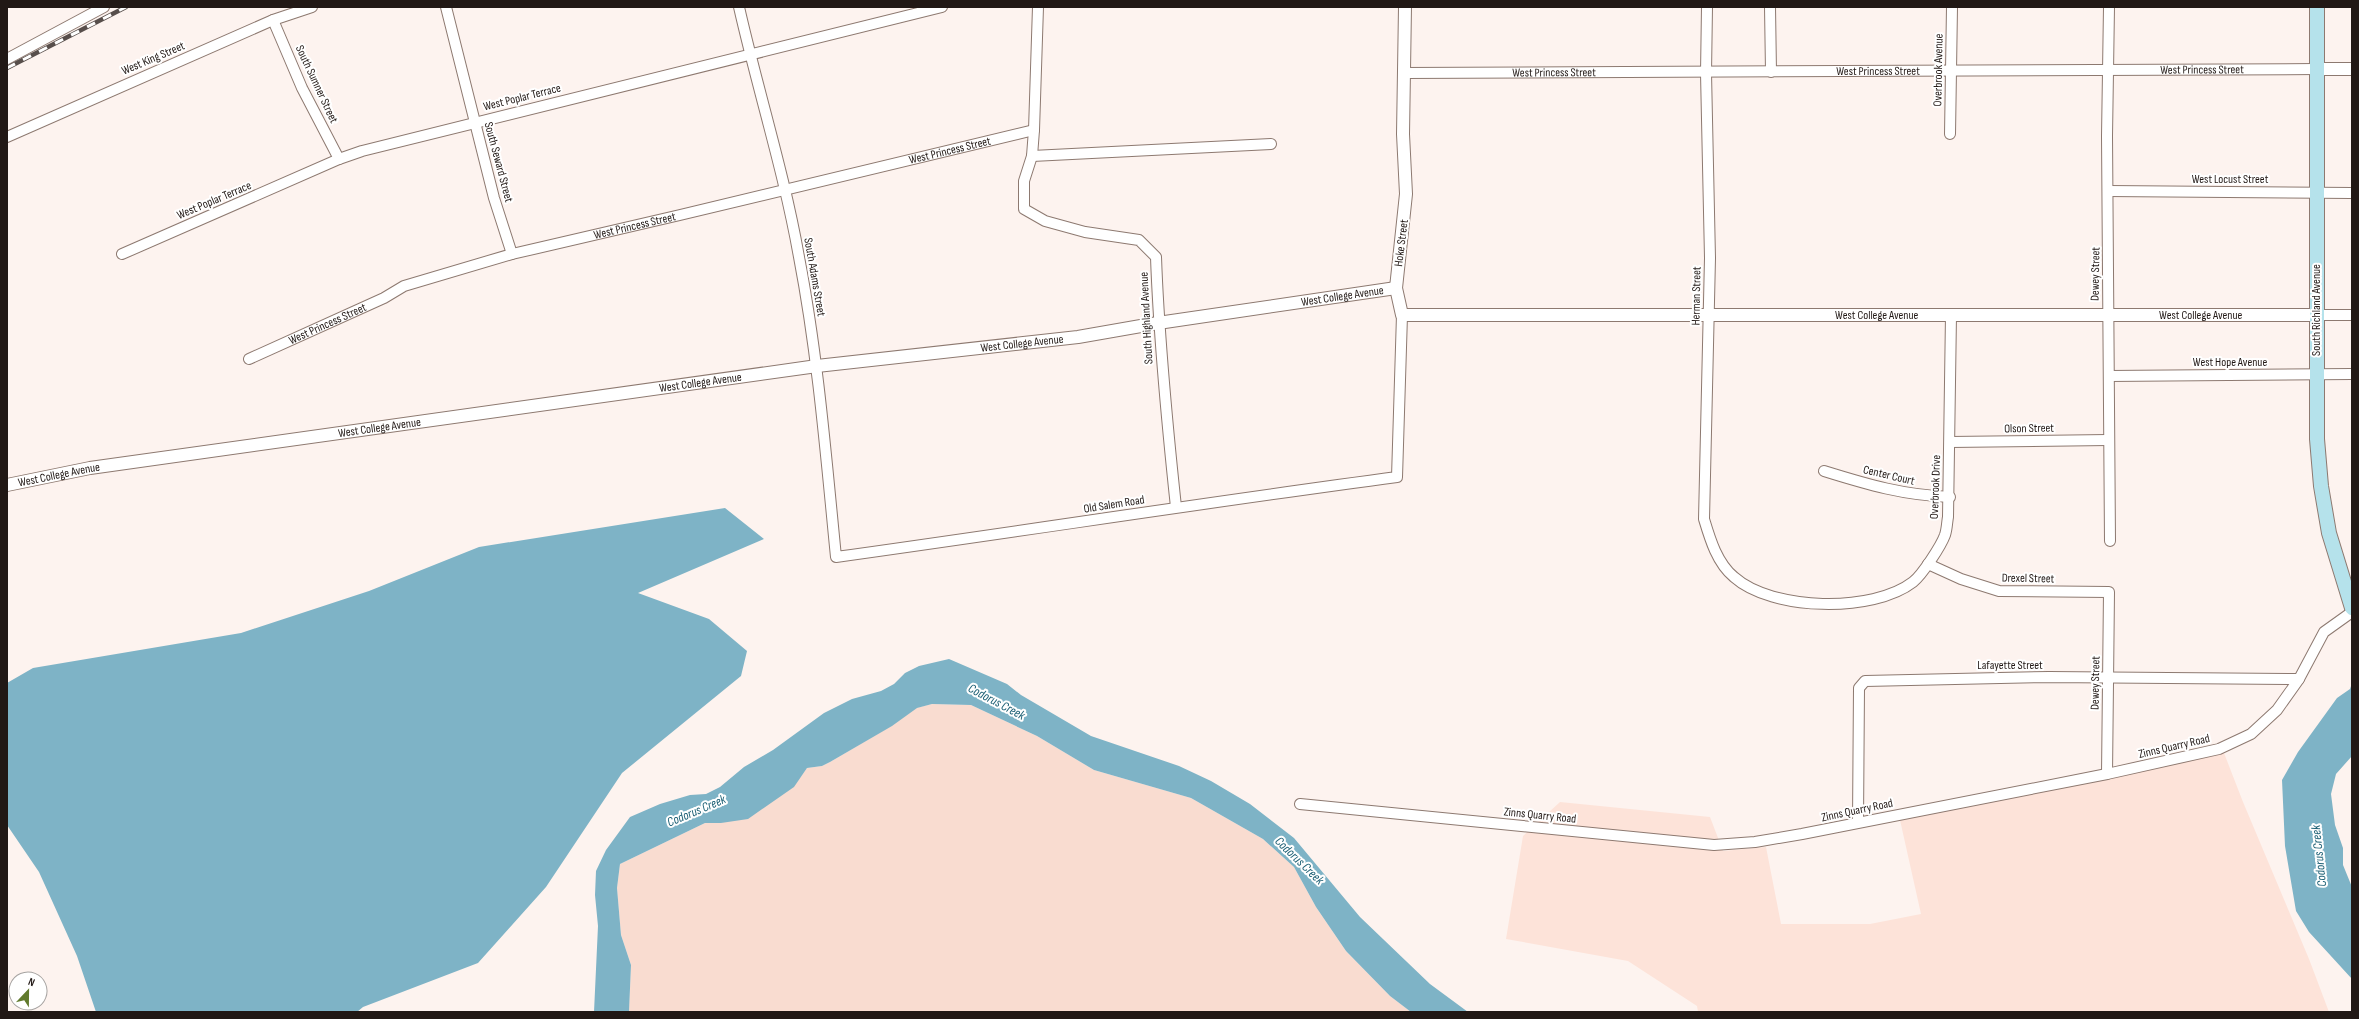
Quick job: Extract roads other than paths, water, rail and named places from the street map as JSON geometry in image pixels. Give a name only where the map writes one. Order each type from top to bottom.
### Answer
[{"type":"main road","name":"South Richland Avenue","points":[[2316,7],[2315,315],[2321,486],[2329,533],[2352,608]]},
{"type":"street","points":[[7,59],[104,7]]},
{"type":"street","name":"West King Street","points":[[7,137],[273,20],[312,7]]},
{"type":"street","name":"South Seward Street","points":[[446,7],[494,198],[512,254]]},
{"type":"street","name":"South Adams Street","points":[[739,7],[750,55],[786,189],[817,366],[836,557]]},
{"type":"street","name":"West Poplar Terrace","points":[[122,254],[339,159],[475,122],[942,7]]},
{"type":"street","name":"South Highland Avenue","points":[[1038,7],[1034,130],[1032,156],[1024,181],[1024,209],[1045,220],[1085,232],[1139,240],[1156,257],[1158,323],[1176,507]]},
{"type":"street","name":"Hoke Street","points":[[1397,477],[1402,315],[1396,288],[1406,194],[1403,134],[1405,7]]},
{"type":"street","name":"Herman Street","points":[[1707,7],[1706,73],[1710,258],[1704,519],[1710,541],[1722,563],[1734,577]]},
{"type":"street","points":[[1770,7],[1771,72]]},
{"type":"street","name":"Overbrook Avenue","points":[[1950,134],[1952,7]]},
{"type":"street","name":"Dewey Street","points":[[2109,7],[2107,314],[2108,440],[2111,464],[2110,541]]},
{"type":"street","name":"South Sumner Street","points":[[273,20],[302,88],[339,159]]},
{"type":"street","name":"West Princess Street","points":[[1404,73],[1706,73],[2108,69],[2352,69]]},
{"type":"street","name":"West Princess Street","points":[[249,359],[384,298],[404,286],[512,254],[1034,130]]},
{"type":"street","points":[[1032,156],[1271,144]]},
{"type":"street","name":"West Locust Street","points":[[2108,191],[2352,193]]},
{"type":"street","name":"West College Avenue","points":[[7,485],[90,468],[817,366],[1078,337],[1158,323],[1396,288]]},
{"type":"street","name":"West College Avenue","points":[[1402,315],[2352,315]]},
{"type":"street","name":"Overbrook Drive","points":[[1734,577],[1756,591],[1778,598],[1832,603],[1859,602],[1876,599],[1913,582],[1928,564],[1945,535],[1950,497],[1951,315]]},
{"type":"street","name":"West Hope Avenue","points":[[2108,376],[2352,374]]},
{"type":"street","name":"Olson Street","points":[[1950,442],[2108,440]]},
{"type":"street","name":"Center Court","points":[[1824,471],[1885,490],[1920,495],[1950,497]]},
{"type":"street","name":"Old Salem Road","points":[[836,557],[1097,520],[1176,507],[1397,477]]},
{"type":"street","name":"Drexel Street","points":[[1928,564],[1961,579],[1998,590],[2109,592]]},
{"type":"street","name":"Dewey Street","points":[[2107,774],[2109,592]]},
{"type":"street","name":"Zinns Quarry Road","points":[[1300,804],[1714,845],[1755,842],[2107,774],[2219,749],[2251,734],[2277,710],[2299,679],[2324,632],[2352,612]]},
{"type":"street","name":"Lafayette Street","points":[[1858,822],[1859,688],[1865,681],[1977,678],[2299,679]]},
{"type":"water","points":[[725,508],[764,539],[638,593],[709,619],[747,651],[741,676],[622,773],[546,887],[478,963],[363,1007],[357,1012],[96,1012],[77,956],[39,872],[7,825],[7,683],[33,668],[241,633],[369,591],[479,547]]},
{"type":"water","name":"Codorus Creek","points":[[949,659],[1007,684],[1021,695],[1091,736],[1179,766],[1211,781],[1250,804],[1294,838],[1360,917],[1430,984],[1468,1012],[1411,1012],[1390,996],[1346,951],[1316,907],[1294,867],[1263,839],[1191,798],[1094,770],[1037,736],[971,705],[932,704],[917,708],[892,726],[830,762],[822,766],[807,768],[794,787],[748,819],[721,823],[705,823],[620,864],[617,888],[621,935],[631,965],[629,1012],[594,1012],[598,926],[595,895],[596,871],[606,850],[630,817],[660,804],[690,795],[706,794],[720,787],[744,767],[773,750],[824,713],[852,699],[881,691],[894,684],[905,673],[919,666]]},
{"type":"water","name":"Codorus Creek","points":[[2352,683],[2352,756],[2336,774],[2331,794],[2335,825],[2343,848],[2343,865],[2352,887],[2352,979],[2309,932],[2296,911],[2285,846],[2282,780],[2298,752],[2337,698],[2350,689]]},
{"type":"railway","points":[[7,68],[126,7]]}]
